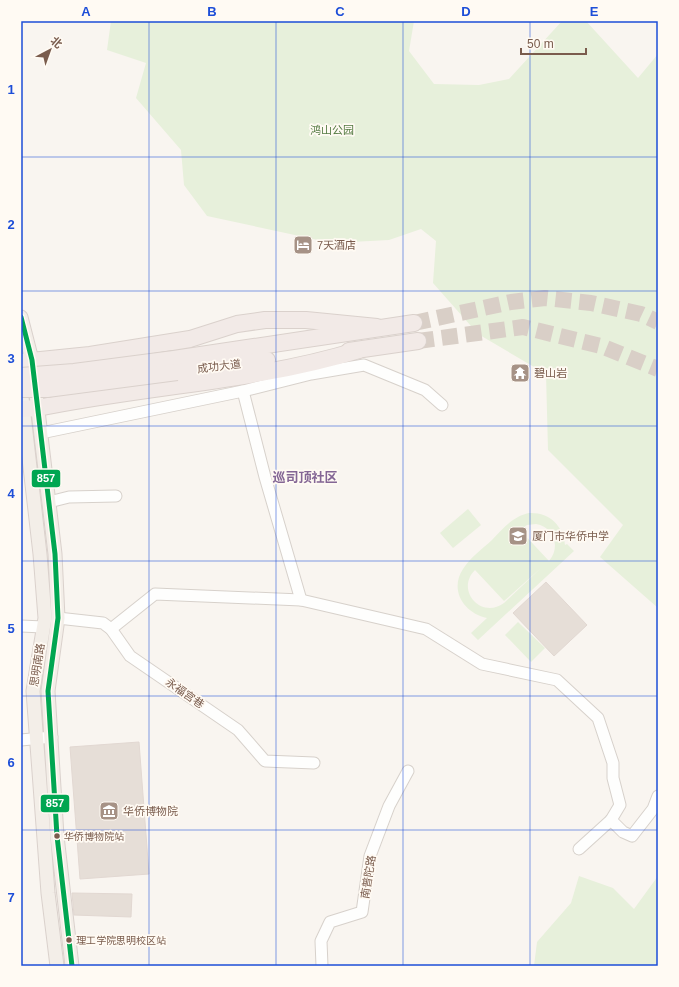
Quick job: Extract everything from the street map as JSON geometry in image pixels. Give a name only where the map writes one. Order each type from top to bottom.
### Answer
[{"type":"highway","points":[[26,357],[90,355],[190,339],[237,324],[265,320],[306,320],[377,327]]},
{"type":"highway","name":"成功大道","points":[[21,389],[48,390],[377,327],[414,323]]},
{"type":"highway","name":"成功大道","points":[[21,376],[175,366],[359,350],[418,341]]},
{"type":"highway","points":[[28,412],[325,360],[359,350]]},
{"type":"main road","name":"思明南路","points":[[21,317],[26,357],[28,412],[45,618],[33,691],[48,893],[57,966]]},
{"type":"main road","name":"思明南路","points":[[21,389],[28,412],[41,433],[54,554],[58,618],[48,691],[52,736],[57,836],[72,966]]},
{"type":"street","points":[[41,433],[243,391],[311,374],[364,365],[425,390],[442,405]]},
{"type":"street","points":[[243,391],[301,600]]},
{"type":"street","points":[[49,502],[69,497],[116,496]]},
{"type":"street","points":[[58,618],[103,623],[111,629],[155,594],[301,600],[426,629],[482,664],[557,680],[598,718],[613,763],[613,778],[620,806],[611,820],[579,849]]},
{"type":"street","points":[[21,626],[43,627]]},
{"type":"street","name":"永福宫巷","points":[[111,629],[130,656],[238,730],[265,761],[314,763]]},
{"type":"street","points":[[21,740],[52,736]]},
{"type":"street","name":"南普陀路","points":[[322,966],[321,941],[330,922],[362,912],[370,856],[389,806],[408,771]]},
{"type":"street","points":[[611,820],[623,832],[632,836],[653,809],[658,796]]},
{"type":"green space","name":"鸿山公园","points":[[111,21],[414,21],[409,51],[434,84],[479,85],[509,79],[562,21],[586,21],[638,78],[658,54],[658,608],[600,557],[623,525],[548,450],[546,374],[478,334],[433,283],[436,241],[421,229],[389,240],[332,243],[207,216],[184,185],[181,150],[136,98],[146,63],[107,50]]},
{"type":"green space","points":[[468,509],[481,525],[453,548],[440,533]]},
{"type":"green space","points":[[536,513],[549,517],[561,531],[565,545],[567,544],[574,551],[478,640],[471,633],[487,618],[472,611],[461,600],[458,592],[459,577],[463,569],[473,557],[513,520],[523,515]],"holes":[[[536,524],[547,529],[554,538],[555,550],[549,561],[520,530],[527,525]],[[541,568],[504,603],[495,607],[487,608],[479,605],[469,594],[468,586],[470,578],[475,570],[504,601]]]},
{"type":"green space","points":[[518,622],[545,648],[531,662],[505,635]]},
{"type":"green space","points":[[579,876],[613,888],[634,909],[658,876],[658,966],[534,966],[537,942],[571,903]]},
{"type":"building","points":[[546,582],[587,625],[554,656],[513,613]]},
{"type":"building","name":"华侨博物院","points":[[139,742],[149,874],[80,879],[70,747]]},
{"type":"building","points":[[72,893],[132,894],[131,917],[74,915]]},
{"type":"tunnel","points":[[414,323],[511,302],[545,298],[591,303],[641,314],[658,322]]},
{"type":"tunnel","points":[[418,341],[523,327],[601,346],[658,369]]},
{"type":"transit line","name":"857","points":[[21,317],[32,360],[55,554],[58,618],[48,691],[57,836],[72,966]]},
{"type":"place","name":"7天酒店","points":[[303,245]]},
{"type":"place","name":"碧山岩","points":[[520,373]]},
{"type":"place","name":"厦门市华侨中学","points":[[518,536]]},
{"type":"place","name":"华侨博物院","points":[[109,811]]},
{"type":"place","name":"华侨博物院站","points":[[57,836]]},
{"type":"place","name":"理工学院思明校区站","points":[[69,940]]},
{"type":"district","name":"巡司顶社区","points":[[305,477]]}]
